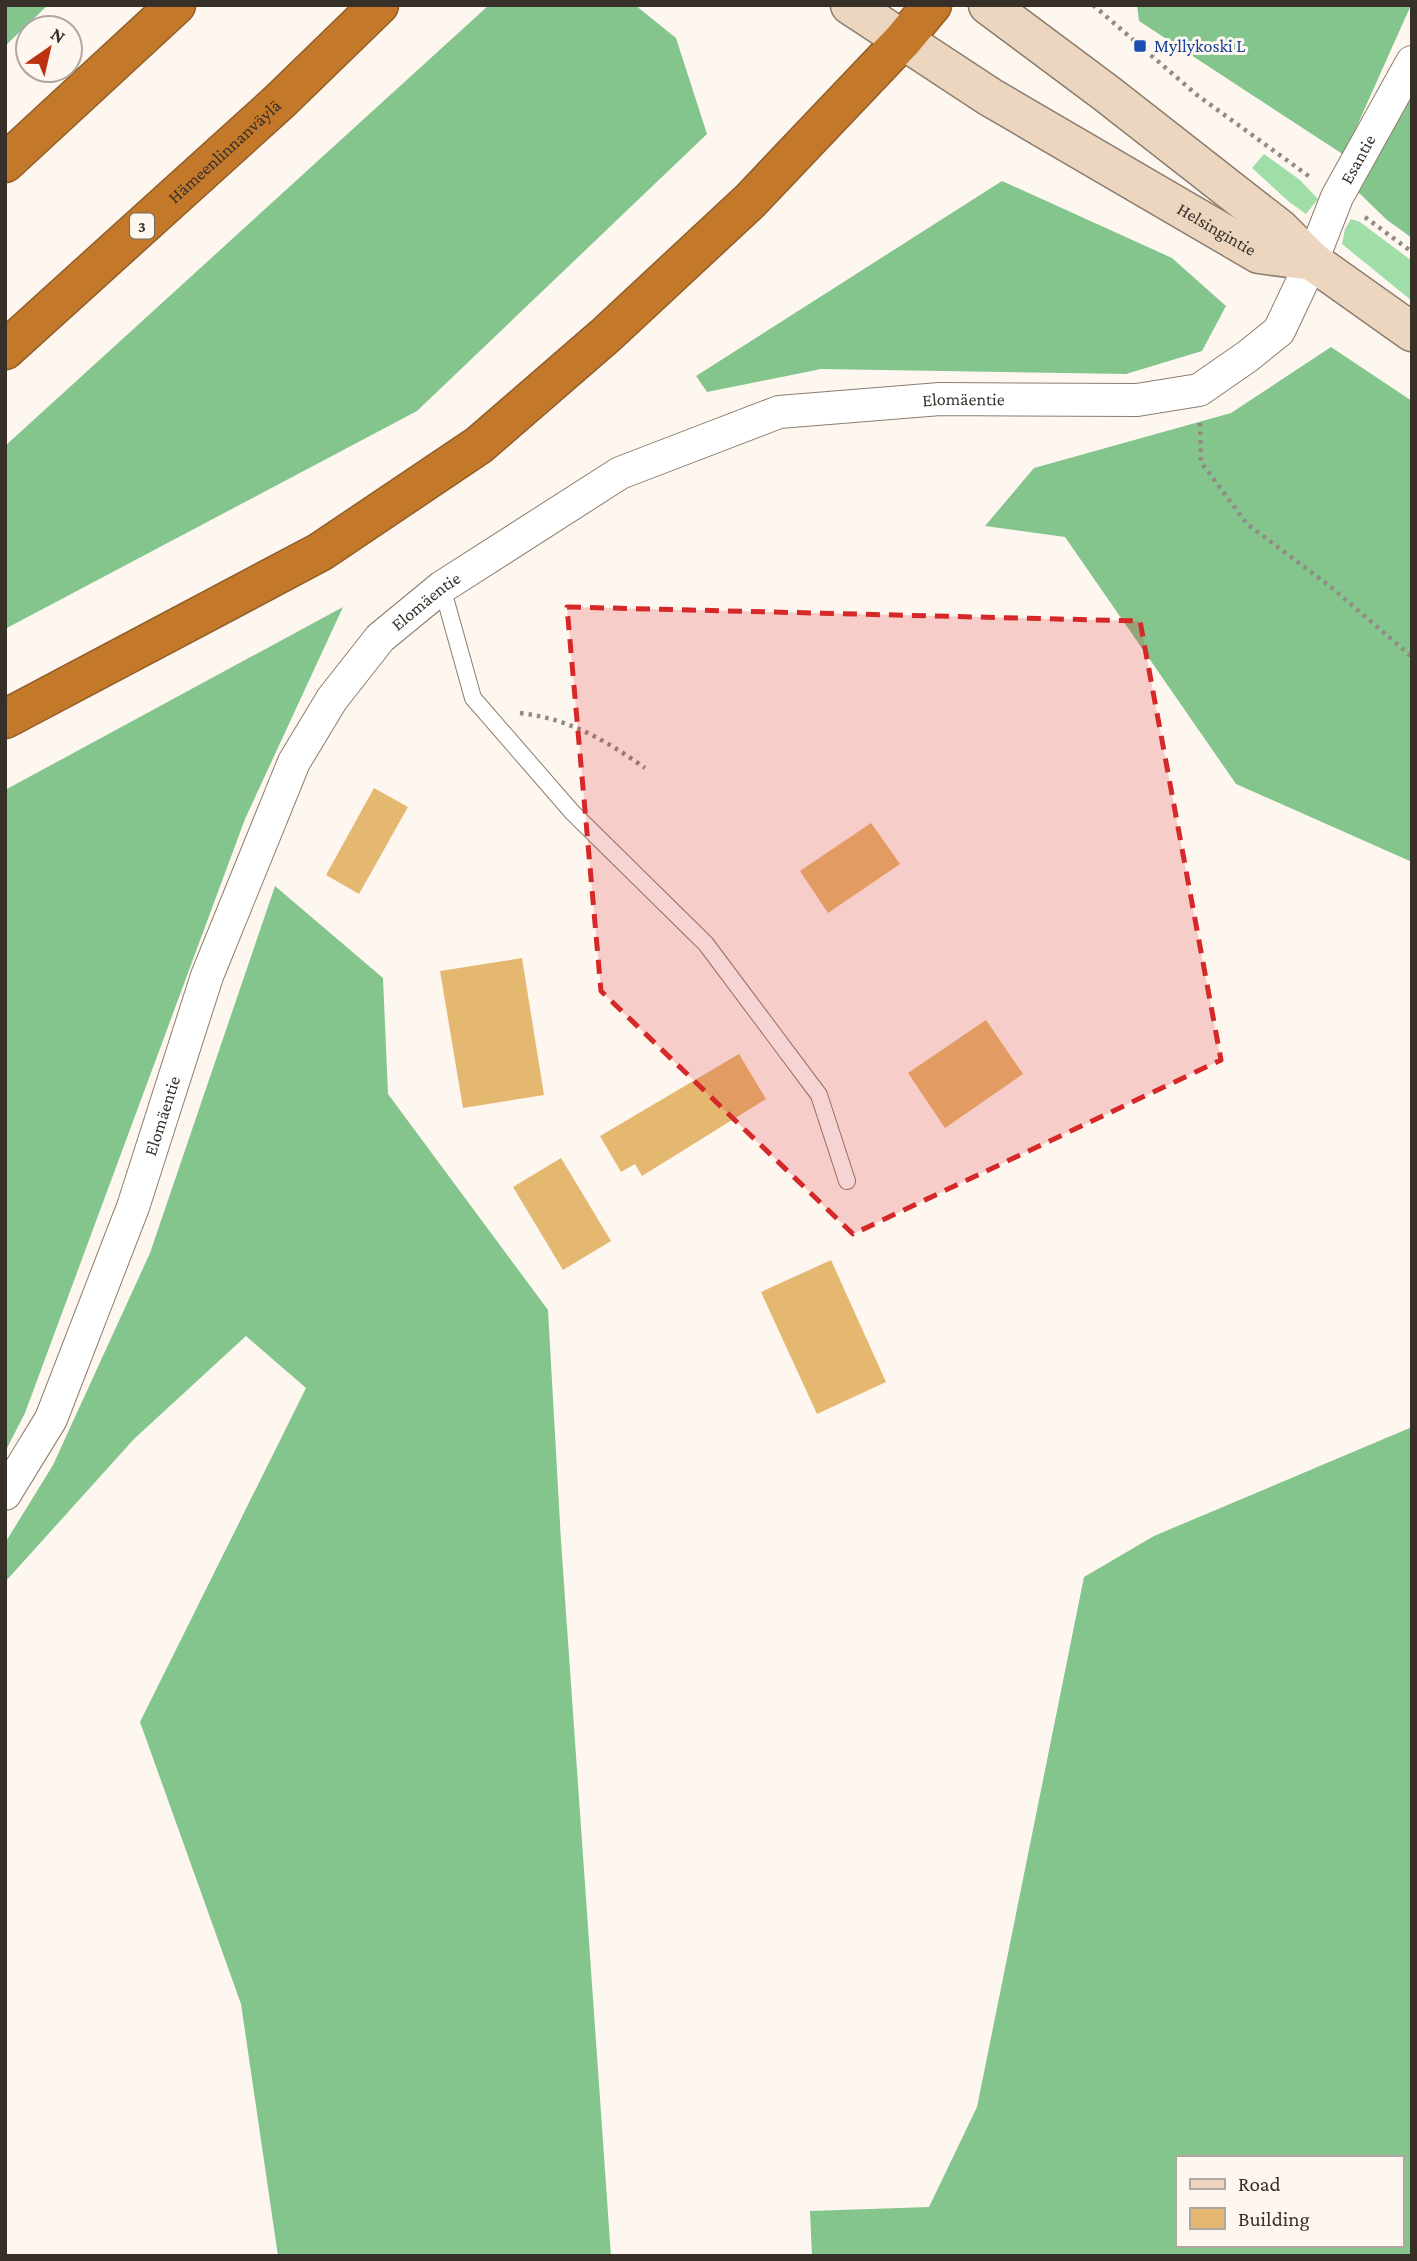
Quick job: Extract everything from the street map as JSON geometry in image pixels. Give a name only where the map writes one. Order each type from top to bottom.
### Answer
[{"type":"highway","points":[[5,163],[176,5]]},
{"type":"highway","name":"Hämeenlinnanväylä","points":[[5,350],[279,102],[379,5]]},
{"type":"highway","points":[[5,719],[320,552],[479,445],[607,335],[750,201],[904,40],[932,5]]},
{"type":"main road","name":"Helsingintie","points":[[850,5],[990,97],[1259,254],[1312,261]]},
{"type":"main road","name":"Helsingintie","points":[[988,5],[1280,229],[1312,261]]},
{"type":"main road","points":[[1312,261],[1412,332]]},
{"type":"street","name":"Esantie","points":[[1312,261],[1337,197],[1412,62]]},
{"type":"street","name":"Elomäentie","points":[[5,1494],[51,1419],[133,1207],[207,976],[294,762],[332,699],[380,638],[442,587],[620,473],[779,412],[940,399],[1137,400],[1199,390],[1279,331],[1312,261]]},
{"type":"lane","points":[[442,587],[473,698],[572,811],[706,944],[819,1096],[847,1181]]},
{"type":"path","points":[[1093,5],[1197,95],[1412,252]]},
{"type":"path","points":[[1201,462],[1247,524],[1331,587],[1412,657]]},
{"type":"path","points":[[481,707],[548,716],[607,741],[645,768]]},
{"type":"highlighted area","points":[[567,607],[1140,621],[1221,1060],[853,1234],[601,991]]},
{"type":"green space","points":[[5,5],[48,5],[39,14],[14,14],[14,37],[5,46]]},
{"type":"green space","points":[[489,5],[635,5],[676,38],[707,134],[417,411],[5,629],[5,446]]},
{"type":"green space","points":[[1137,5],[1411,5],[1344,155],[1139,21]]},
{"type":"green space","points":[[1412,88],[1412,238],[1387,220],[1356,190]]},
{"type":"green space","points":[[1264,154],[1300,180],[1318,199],[1306,214],[1252,168]]},
{"type":"green space","points":[[1002,181],[1172,258],[1226,306],[1202,351],[1126,374],[821,369],[707,392],[696,376]]},
{"type":"green space","points":[[1351,219],[1360,222],[1412,261],[1412,301],[1342,244],[1345,229]]},
{"type":"green space","points":[[1331,347],[1412,401],[1412,862],[1236,784],[1065,537],[985,526],[1034,468],[1231,413]]},
{"type":"green space","points":[[343,607],[245,819],[25,1413],[5,1452],[5,790]]},
{"type":"green space","points":[[275,886],[383,978],[388,1094],[548,1310],[561,1541],[611,2256],[278,2256],[241,2004],[140,1722],[306,1388],[246,1336],[134,1439],[5,1582],[5,1543],[53,1465],[150,1253]]},
{"type":"green space","points":[[1412,1427],[1412,2256],[812,2256],[810,2211],[929,2207],[977,2107],[1084,1577],[1154,1536]]},
{"type":"building","points":[[374,788],[408,807],[359,894],[326,875]]},
{"type":"building","points":[[871,823],[900,864],[828,913],[800,871]]},
{"type":"building","points":[[522,958],[544,1095],[463,1108],[440,971]]},
{"type":"building","points":[[986,1020],[1023,1074],[945,1128],[908,1073]]},
{"type":"building","points":[[739,1054],[766,1099],[642,1176],[635,1164],[621,1172],[600,1136]]},
{"type":"building","points":[[561,1158],[611,1241],[563,1270],[513,1187]]},
{"type":"building","points":[[831,1260],[886,1382],[817,1414],[761,1292]]},
{"type":"place","name":"Myllykoski L","points":[[1140,46]]}]
